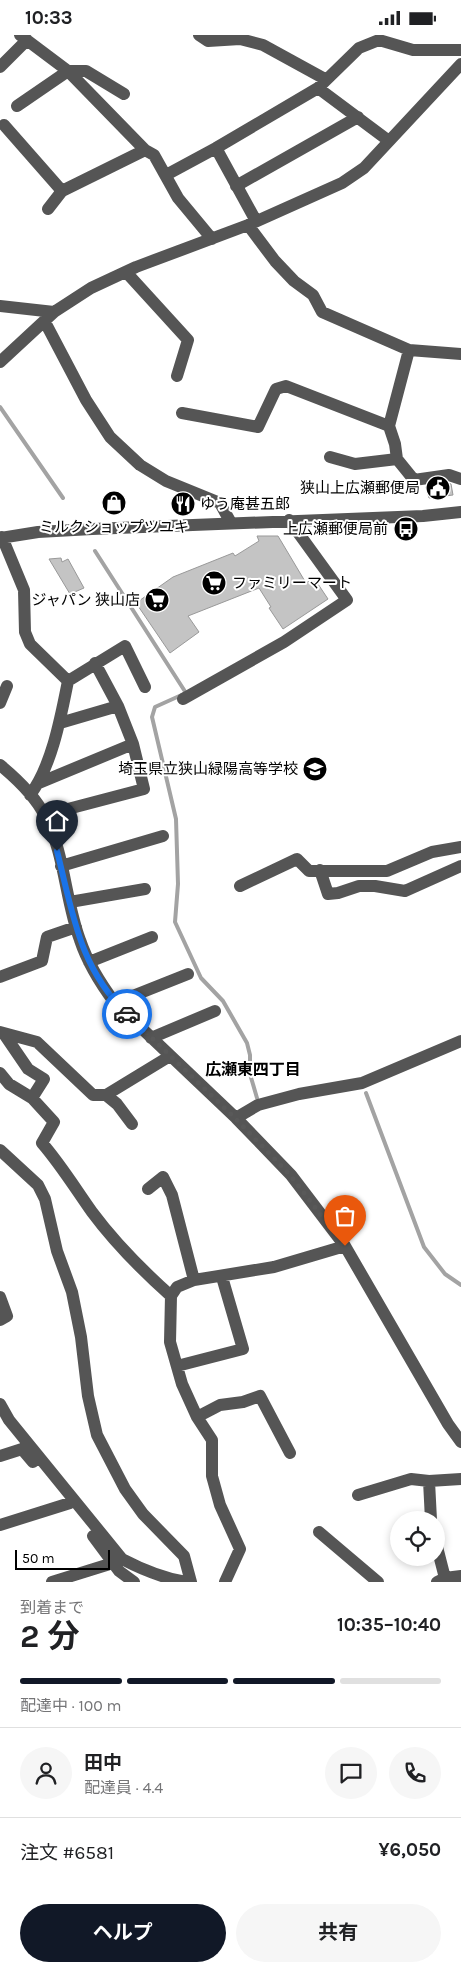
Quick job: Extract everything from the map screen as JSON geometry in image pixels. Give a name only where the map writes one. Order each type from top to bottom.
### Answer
[{"type":"street","points":[[199,35],[208,41],[240,39],[263,45],[321,83],[358,117],[389,141]]},
{"type":"street","points":[[0,67],[23,37],[68,71],[145,150],[154,155],[178,198],[212,239]]},
{"type":"street","points":[[166,175],[216,148],[321,83],[358,48],[379,40],[413,51],[461,50]]},
{"type":"street","points":[[0,362],[54,312],[91,288],[126,272],[252,223],[342,183],[364,168],[461,64]]},
{"type":"street","points":[[17,106],[68,71],[86,71],[124,94]]},
{"type":"street","points":[[236,186],[358,117]]},
{"type":"street","points":[[4,125],[62,191]]},
{"type":"street","points":[[216,148],[236,186],[252,223],[274,261],[294,281],[313,295],[322,312],[409,350],[461,354]]},
{"type":"street","points":[[48,209],[62,191],[145,150]]},
{"type":"street","points":[[126,272],[188,340],[177,376]]},
{"type":"street","points":[[0,306],[54,312]]},
{"type":"street","points":[[45,322],[86,400],[110,437],[140,465],[166,481],[220,503],[232,523]]},
{"type":"street","points":[[409,350],[389,426],[396,444],[397,459],[414,479],[449,475],[461,479]]},
{"type":"street","points":[[182,413],[258,427],[276,389],[286,386],[389,426]]},
{"type":"street","points":[[330,457],[355,464],[397,459]]},
{"type":"street","points":[[68,681],[30,644],[25,632],[24,590],[1,538],[47,531],[413,516],[461,512]]},
{"type":"street","points":[[183,699],[284,643],[347,600],[289,520]]},
{"type":"street","points":[[30,795],[39,783],[60,723],[68,681],[125,646],[145,687]]},
{"type":"street","points":[[45,815],[144,789],[133,744],[118,706],[95,663]]},
{"type":"street","points":[[0,703],[8,686]]},
{"type":"street","points":[[60,723],[118,706]]},
{"type":"street","points":[[39,783],[133,744]]},
{"type":"street","points":[[0,765],[30,795],[45,815],[54,837],[76,927],[88,962],[100,983],[115,1003],[236,1119],[290,1175],[345,1246],[448,1424],[461,1442]]},
{"type":"street","points":[[61,866],[164,836]]},
{"type":"street","points":[[240,886],[297,859],[309,871],[387,871],[432,852],[461,847]]},
{"type":"street","points":[[320,870],[328,893],[338,893],[359,886],[375,886],[404,891],[461,866]]},
{"type":"street","points":[[70,902],[145,889]]},
{"type":"street","points":[[0,977],[42,961],[46,937],[76,927]]},
{"type":"street","points":[[88,962],[152,937]]},
{"type":"street","points":[[115,1003],[188,974]]},
{"type":"street","points":[[151,1038],[214,1011]]},
{"type":"street","points":[[2,1033],[38,1042],[93,1095],[106,1095],[170,1056]]},
{"type":"street","points":[[2,1033],[28,1069],[44,1079],[32,1098]]},
{"type":"street","points":[[236,1119],[258,1105],[291,1096],[362,1083],[461,1041]]},
{"type":"street","points":[[0,1073],[9,1084],[32,1098],[54,1122],[42,1143],[63,1168],[93,1213],[138,1266],[171,1297]]},
{"type":"street","points":[[106,1095],[118,1104],[132,1124]]},
{"type":"street","points":[[0,1150],[38,1185],[46,1199],[57,1251],[72,1292],[81,1337],[88,1396],[97,1435],[131,1497],[143,1513],[184,1556],[192,1582]]},
{"type":"street","points":[[148,1189],[163,1177],[172,1195],[194,1281]]},
{"type":"street","points":[[225,1582],[240,1549],[220,1505],[212,1476],[212,1440],[197,1417],[182,1384],[170,1341],[171,1297],[176,1287],[194,1281],[274,1267],[345,1246]]},
{"type":"street","points":[[177,1366],[243,1349],[222,1277]]},
{"type":"street","points":[[0,1297],[7,1316],[0,1320]]},
{"type":"street","points":[[197,1417],[220,1405],[243,1402],[260,1396],[290,1453]]},
{"type":"street","points":[[0,1405],[9,1420],[122,1559],[144,1571],[167,1579],[186,1582]]},
{"type":"street","points":[[0,1456],[22,1449],[70,1503],[119,1571],[134,1582]]},
{"type":"street","points":[[358,1495],[411,1479],[430,1481],[461,1479]]},
{"type":"street","points":[[430,1481],[431,1511]]},
{"type":"street","points":[[0,1525],[70,1503]]},
{"type":"street","points":[[319,1532],[378,1582]]},
{"type":"street","points":[[52,1582],[113,1563]]},
{"type":"street","points":[[440,1566],[443,1581],[461,1576]]},
{"type":"building","points":[[451,484],[453,495],[429,498],[426,487]]},
{"type":"building","points":[[257,536],[278,536],[306,583],[314,578],[328,599],[283,629],[259,588],[188,616],[199,632],[170,653],[136,603],[173,577],[233,553],[235,556],[259,541]]},
{"type":"building","points":[[61,558],[62,562],[68,559],[84,588],[70,594],[49,559]]},
{"type":"waterway","points":[[0,407],[63,498]]},
{"type":"waterway","points":[[95,551],[186,693],[155,707],[152,717],[176,819],[178,884],[175,922],[201,978],[223,1001],[247,1043],[250,1055],[250,1074],[257,1098]]},
{"type":"waterway","points":[[366,1093],[424,1247],[445,1274],[461,1285]]},
{"type":"way so far","points":[[127,1014],[236,1119],[290,1175],[345,1246]]},
{"type":"place","name":"狭山上広瀬郵便局","points":[[438,488]]},
{"type":"place","name":"ミルクショップツユキ","points":[[114,503]]},
{"type":"place","name":"ゆう庵甚五郎","points":[[183,504]]},
{"type":"place","name":"上広瀬郵便局前","points":[[406,529]]},
{"type":"place","name":"ファミリーマート","points":[[214,583]]},
{"type":"place","name":"ジャパン 狭山店","points":[[157,600]]},
{"type":"place","name":"埼玉県立狭山緑陽高等学校","points":[[315,769]]},
{"type":"district","name":"広瀬東四丁目","points":[[253,1069]]},
{"type":"route","points":[[57,851],[79,939],[88,962],[100,983],[115,1003],[127,1014]]}]
